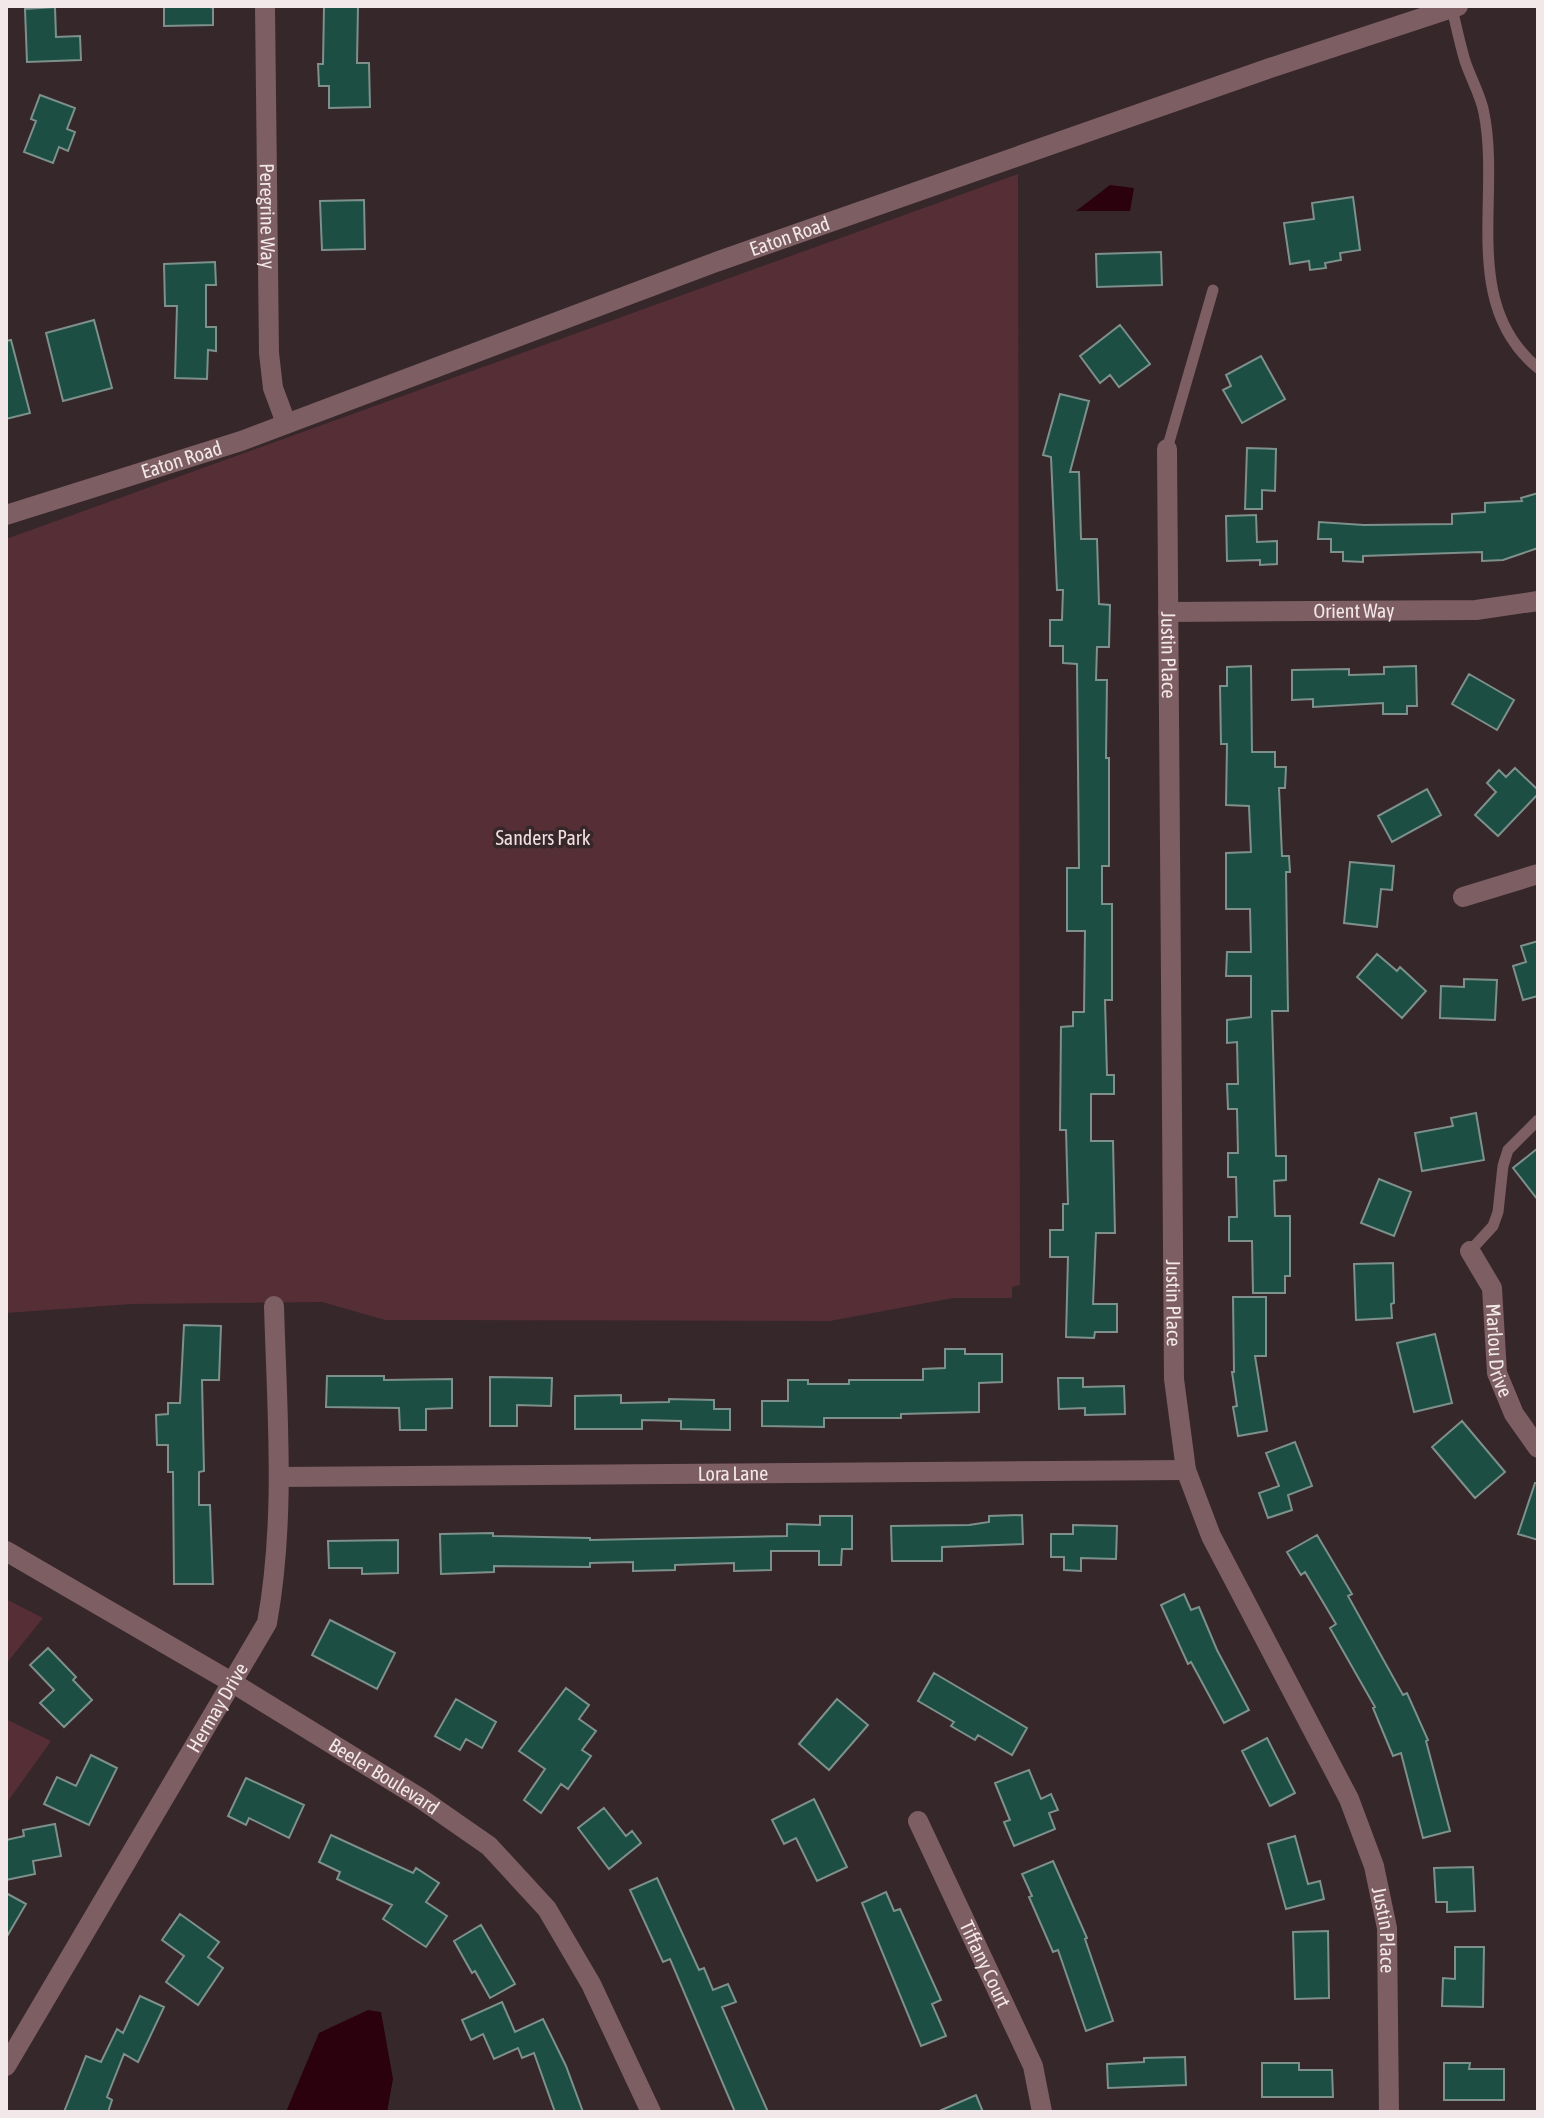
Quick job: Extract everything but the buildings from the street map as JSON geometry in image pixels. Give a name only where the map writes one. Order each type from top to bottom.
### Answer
[{"type":"street","name":"Peregrine Way","points":[[265,6],[269,353],[273,388],[286,423]]},
{"type":"street","name":"Eaton Road","points":[[6,515],[241,441],[716,262],[1255,73],[1455,7]]},
{"type":"street","name":"Justin Place","points":[[1167,449],[1174,1379],[1186,1470],[1211,1536],[1349,1799],[1374,1866],[1387,1928],[1389,2112]]},
{"type":"street","name":"Orient Way","points":[[1168,612],[1536,607]]},
{"type":"street","points":[[1463,897],[1538,874]]},
{"type":"street","name":"Marlou Drive","points":[[1470,1251],[1492,1288],[1497,1373],[1514,1414],[1538,1448]]},
{"type":"street","name":"Hermay Drive","points":[[6,2066],[267,1623],[276,1573],[279,1477],[274,1306]]},
{"type":"street","name":"Lora Lane","points":[[279,1477],[1186,1470]]},
{"type":"street","name":"Beeler Boulevard","points":[[6,1551],[233,1683],[420,1798],[489,1846],[547,1909],[591,1984],[651,2112]]},
{"type":"street","name":"Tiffany Court","points":[[918,1821],[1033,2066],[1042,2112]]},
{"type":"lane","points":[[1455,7],[1465,60],[1484,111],[1491,176],[1486,240],[1491,290],[1508,333],[1538,368]]},
{"type":"lane","points":[[1167,449],[1213,290]]},
{"type":"lane","points":[[1470,1251],[1493,1226],[1508,1150],[1538,1120]]},
{"type":"green space","name":"Sanders Park","points":[[1018,174],[1020,1285],[1012,1287],[1012,1298],[953,1298],[830,1321],[385,1320],[322,1302],[132,1304],[6,1313],[6,539]]},
{"type":"green space","points":[[6,1599],[43,1618],[6,1664]]},
{"type":"green space","points":[[6,1719],[51,1741],[6,1804]]},
{"type":"shaded area","points":[[1110,185],[1134,188],[1130,211],[1076,211]]},
{"type":"shaded area","points":[[368,2010],[381,2012],[393,2079],[387,2112],[286,2112],[319,2033]]}]
